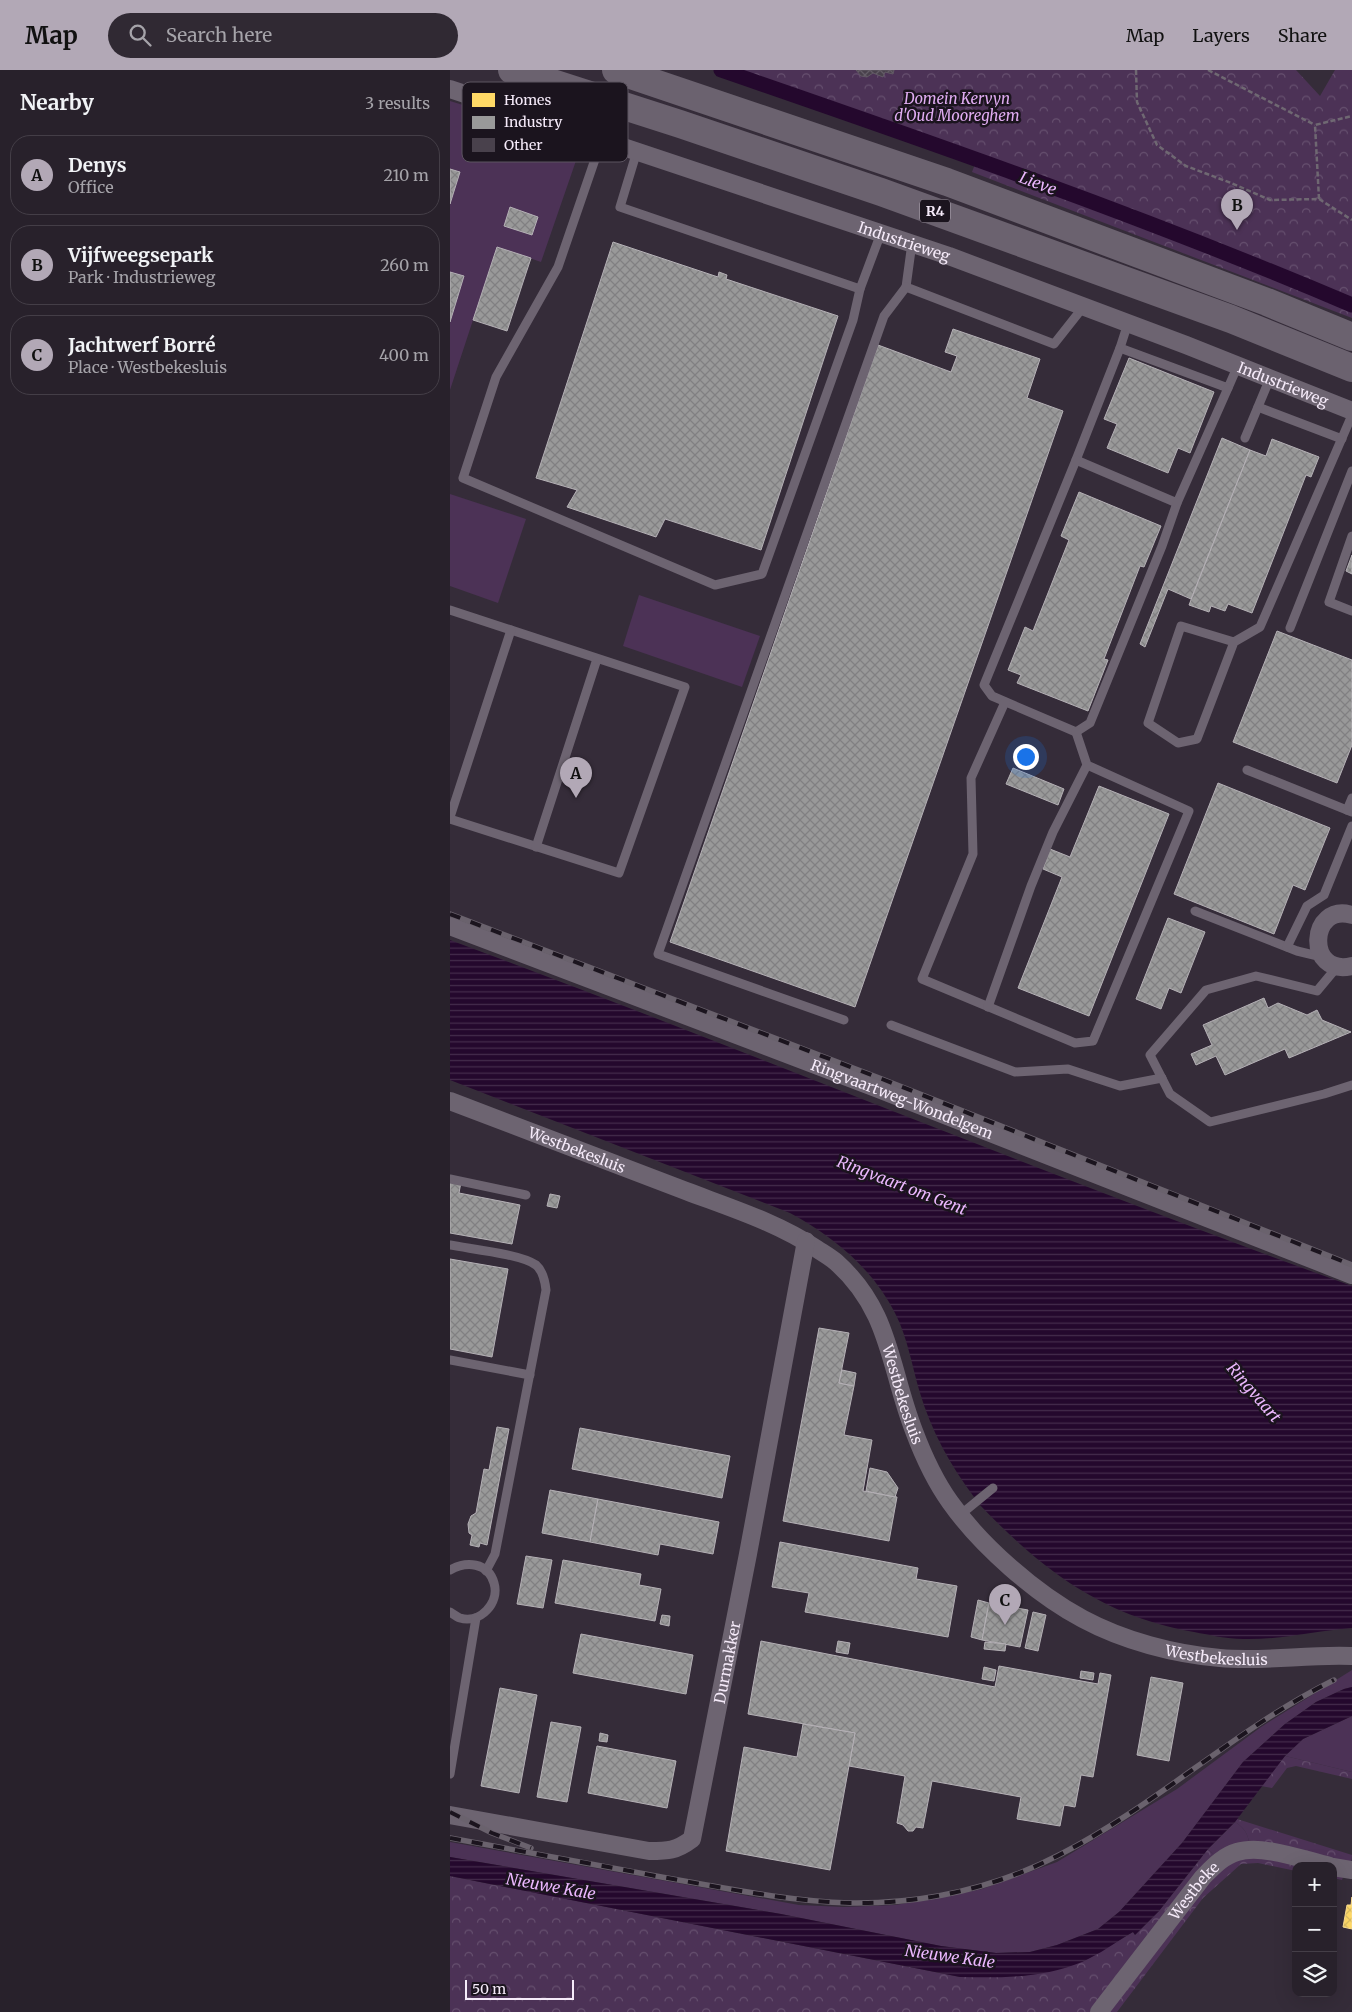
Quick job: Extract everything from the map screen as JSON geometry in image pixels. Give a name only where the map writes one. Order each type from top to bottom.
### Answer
[{"type":"highway","name":"R4","points":[[512,70],[549,82]]},
{"type":"highway","name":"R4","points":[[616,70],[947,182],[1267,302],[1352,337]]},
{"type":"highway","name":"R4","points":[[628,107],[881,192],[1231,319],[1352,368]]},
{"type":"street","name":"Industrieweg","points":[[450,89],[462,93]]},
{"type":"street","name":"Industrieweg","points":[[628,148],[912,243],[1238,365],[1352,413]]},
{"type":"street","points":[[1345,967],[1329,963],[1323,957],[1317,940],[1319,931],[1331,917],[1339,914],[1352,915]]},
{"type":"street","name":"Ringvaartweg-Wondelgem","points":[[450,926],[876,1088],[1352,1275]]},
{"type":"street","name":"Westbekesluis","points":[[450,1101],[777,1225],[834,1260],[867,1297],[875,1312],[884,1331],[914,1430],[932,1471],[949,1501],[997,1555],[1028,1582],[1082,1619],[1108,1631],[1186,1654],[1224,1658],[1352,1656]]},
{"type":"street","name":"Durmakker","points":[[450,1816],[649,1851],[670,1851],[692,1839],[748,1554],[806,1242]]},
{"type":"street","name":"Westbeke","points":[[1099,2012],[1215,1865],[1237,1852],[1260,1850],[1313,1862]]},
{"type":"street","name":"Westbeke","points":[[1337,1867],[1352,1870]]},
{"type":"lane","points":[[637,151],[620,206],[860,288]]},
{"type":"lane","points":[[594,162],[558,267],[496,377],[463,478],[715,585],[762,574],[853,320],[860,288],[881,233]]},
{"type":"lane","points":[[844,1020],[658,954],[884,316],[906,287],[912,243]]},
{"type":"lane","points":[[906,287],[1054,344],[1084,306]]},
{"type":"lane","points":[[988,1007],[1031,886],[1053,832],[1087,765],[1076,732],[992,696],[984,686],[1076,460],[1128,323]]},
{"type":"lane","points":[[1120,348],[1228,388]]},
{"type":"lane","points":[[1076,732],[1090,723],[1162,546],[1177,503],[1238,365]]},
{"type":"lane","points":[[1245,438],[1270,378]]},
{"type":"lane","points":[[1258,407],[1342,439]]},
{"type":"lane","points":[[1234,642],[1181,626],[1148,723],[1178,743],[1197,739],[1234,642],[1260,627],[1352,413]]},
{"type":"lane","points":[[1076,460],[1177,503]]},
{"type":"lane","points":[[1290,628],[1352,471]]},
{"type":"lane","points":[[1352,536],[1329,602],[1352,611]]},
{"type":"lane","points":[[450,610],[684,687],[619,874],[450,818],[510,630]]},
{"type":"lane","points":[[536,847],[597,659]]},
{"type":"lane","points":[[1005,702],[971,778],[973,854],[922,979],[1075,1043],[1093,1041],[1189,811],[1087,765]]},
{"type":"lane","points":[[1247,770],[1349,811],[1352,798]]},
{"type":"lane","points":[[1287,947],[1307,906],[1324,895],[1352,826]]},
{"type":"lane","points":[[1195,911],[1287,947],[1323,957]]},
{"type":"lane","points":[[1345,967],[1317,991],[1256,976],[1206,990],[1150,1055],[1170,1094],[1210,1122],[1324,1094],[1352,1085]]},
{"type":"lane","points":[[891,1025],[1015,1072],[1068,1068],[1120,1086],[1162,1078]]},
{"type":"lane","points":[[450,1179],[526,1195]]},
{"type":"lane","points":[[450,1245],[519,1258],[536,1265],[545,1278],[546,1290],[495,1554],[486,1571]]},
{"type":"lane","points":[[450,1360],[530,1375]]},
{"type":"lane","points":[[960,1515],[993,1488]]},
{"type":"lane","points":[[450,1570],[459,1564],[474,1564],[486,1571],[494,1583],[495,1598],[488,1610],[476,1618],[461,1618],[450,1612]]},
{"type":"lane","points":[[450,1774],[476,1618]]},
{"type":"path","points":[[1136,70],[1137,102],[1156,146],[1186,166],[1232,183],[1270,200],[1319,199],[1352,220]]},
{"type":"path","points":[[1208,70],[1315,125],[1352,116]]},
{"type":"path","points":[[1315,125],[1319,199]]},
{"type":"green space","name":"Domein Kervyn d'Oud Mooreghem","points":[[739,70],[1296,70],[1320,96],[1335,70],[1352,70],[1352,318],[972,172],[979,154]]},
{"type":"green space","points":[[450,101],[462,105],[462,162],[576,162],[541,262],[497,247],[450,390]]},
{"type":"green space","points":[[450,494],[526,519],[498,603],[450,586]]},
{"type":"green space","points":[[639,595],[760,636],[742,687],[623,646]]},
{"type":"green space","points":[[1352,1670],[1352,1687],[1316,1702],[1285,1724],[1243,1762],[1182,1843],[1119,1912],[1098,1929],[1057,1945],[1030,1952],[996,1953],[941,1946],[781,1914],[450,1857],[450,1842],[799,1905],[844,1907],[895,1905],[982,1889],[1057,1862],[1177,1789],[1261,1727]]},
{"type":"green space","points":[[1352,1716],[1352,1772],[1285,1756],[1303,1739]]},
{"type":"green space","points":[[1285,1756],[1352,1772],[1352,1779],[1296,1766],[1287,1768],[1272,1788],[1261,1786]]},
{"type":"green space","points":[[1237,1819],[1352,1855],[1351,1862],[1342,1880],[1337,1879],[1337,1862],[1292,1862],[1292,1870],[1258,1863],[1241,1864],[1203,1898],[1117,2012],[450,2012],[450,1876],[960,1977],[1023,1976],[1084,1961],[1133,1932],[1135,1935],[1159,1911],[1208,1849],[1225,1865],[1250,1856],[1248,1837],[1240,1825],[1235,1822]]},
{"type":"green space","points":[[1235,1822],[1240,1825],[1248,1837],[1250,1856],[1225,1865],[1208,1849]]},
{"type":"water","points":[[450,940],[1126,1202],[1352,1286],[1352,1628],[1257,1639],[1230,1638],[1206,1634],[1161,1625],[1130,1615],[1102,1602],[1050,1569],[1026,1550],[979,1504],[995,1492],[991,1484],[974,1497],[957,1472],[942,1447],[930,1420],[920,1393],[903,1332],[895,1313],[875,1282],[836,1243],[822,1232],[790,1213],[450,1080]]},
{"type":"water","name":"Nieuwe Kale","points":[[1352,1687],[1352,1716],[1303,1739],[1285,1756],[1235,1822],[1208,1849],[1159,1911],[1135,1935],[1133,1932],[1089,1959],[1052,1971],[1007,1977],[960,1977],[450,1876],[450,1857],[781,1914],[941,1946],[996,1953],[1030,1952],[1057,1945],[1098,1929],[1119,1912],[1182,1843],[1243,1762],[1285,1724],[1316,1702]]},
{"type":"building: Homes","points":[[1352,1897],[1352,1929],[1343,1927],[1347,1905],[1351,1905]]},
{"type":"building: Industry","points":[[450,169],[460,172],[450,204]]},
{"type":"building: Industry","points":[[510,207],[538,217],[532,235],[504,226]]},
{"type":"building: Industry","points":[[613,242],[718,277],[719,272],[727,275],[726,279],[838,316],[761,550],[665,519],[656,537],[567,507],[577,490],[536,478]]},
{"type":"building: Industry","points":[[497,247],[531,258],[507,331],[473,320]]},
{"type":"building: Industry","points":[[450,272],[464,276],[450,322]]},
{"type":"building: Industry","points":[[953,329],[1040,359],[1027,398],[1063,411],[855,1007],[670,942],[878,345],[951,372],[957,356],[945,352]]},
{"type":"building: Industry","points":[[1129,358],[1214,392],[1190,453],[1178,448],[1168,473],[1107,448],[1117,424],[1104,419]]},
{"type":"building: Industry","points":[[1222,438],[1250,450],[1191,599],[1168,589],[1145,647],[1140,644]]},
{"type":"building: Industry","points":[[1272,439],[1319,457],[1311,477],[1306,475],[1252,613],[1228,604],[1225,611],[1211,606],[1209,612],[1189,605],[1250,450],[1266,456]]},
{"type":"building: Industry","points":[[1079,492],[1161,526],[1144,567],[1140,566],[1104,659],[1108,660],[1088,711],[1017,683],[1021,675],[1008,670],[1025,627],[1033,631],[1069,540],[1061,536]]},
{"type":"building: Industry","points":[[1352,555],[1352,574],[1346,571]]},
{"type":"building: Industry","points":[[1277,631],[1352,660],[1352,745],[1337,783],[1233,742]]},
{"type":"building: Industry","points":[[1013,768],[1064,789],[1058,805],[1006,784]]},
{"type":"building: Industry","points":[[1218,783],[1330,828],[1305,890],[1293,885],[1274,934],[1174,894]]},
{"type":"building: Industry","points":[[1099,786],[1169,814],[1089,1016],[1018,988],[1062,877],[1043,869],[1050,849],[1070,857]]},
{"type":"building: Industry","points":[[1168,918],[1205,932],[1181,993],[1169,988],[1161,1009],[1136,999]]},
{"type":"building: Industry","points":[[1264,998],[1268,1008],[1278,1003],[1307,1015],[1317,1010],[1322,1020],[1351,1032],[1289,1058],[1285,1049],[1225,1075],[1216,1056],[1196,1065],[1191,1054],[1212,1045],[1203,1025]]},
{"type":"building: Industry","points":[[450,1180],[461,1182],[459,1193],[520,1205],[512,1244],[450,1233]]},
{"type":"building: Industry","points":[[550,1194],[560,1196],[557,1208],[547,1206]]},
{"type":"building: Industry","points":[[450,1259],[508,1269],[492,1357],[450,1349]]},
{"type":"building: Industry","points":[[819,1328],[849,1333],[839,1383],[854,1386],[844,1435],[872,1440],[863,1491],[897,1497],[889,1541],[783,1521]]},
{"type":"building: Industry","points":[[842,1370],[856,1373],[854,1386],[839,1383]]},
{"type":"building: Industry","points":[[497,1427],[509,1429],[487,1545],[480,1543],[479,1547],[470,1545],[472,1535],[469,1533],[468,1524],[471,1516],[476,1513],[484,1469],[489,1470]]},
{"type":"building: Industry","points":[[580,1428],[730,1456],[722,1498],[572,1469]]},
{"type":"building: Industry","points":[[870,1468],[887,1472],[898,1488],[895,1497],[866,1491]]},
{"type":"building: Industry","points":[[550,1490],[598,1499],[590,1542],[542,1533]]},
{"type":"building: Industry","points":[[598,1499],[719,1522],[713,1554],[660,1544],[658,1555],[590,1542]]},
{"type":"building: Industry","points":[[780,1542],[918,1568],[916,1579],[957,1586],[948,1637],[805,1612],[809,1593],[772,1587]]},
{"type":"building: Industry","points":[[526,1556],[552,1560],[543,1608],[517,1604]]},
{"type":"building: Industry","points":[[563,1560],[641,1574],[639,1585],[661,1589],[655,1621],[555,1603]]},
{"type":"building: Industry","points":[[978,1600],[989,1603],[982,1640],[971,1637]]},
{"type":"building: Industry","points":[[989,1603],[1028,1610],[1020,1647],[982,1640]]},
{"type":"building: Industry","points":[[1033,1612],[1046,1615],[1038,1651],[1025,1648]]},
{"type":"building: Industry","points":[[662,1615],[670,1616],[669,1626],[660,1624]]},
{"type":"building: Industry","points":[[581,1634],[693,1655],[686,1694],[573,1673]]},
{"type":"building: Industry","points":[[761,1641],[995,1687],[999,1666],[1098,1684],[1100,1673],[1111,1675],[1093,1777],[1081,1775],[1075,1807],[1064,1805],[1060,1826],[1017,1819],[1021,1797],[932,1781],[923,1828],[916,1827],[913,1831],[908,1831],[903,1825],[897,1823],[905,1776],[849,1766],[855,1733],[748,1714]]},
{"type":"building: Industry","points":[[838,1641],[850,1643],[848,1654],[836,1652]]},
{"type":"building: Industry","points":[[985,1642],[1006,1644],[1005,1651],[984,1649]]},
{"type":"building: Industry","points":[[984,1667],[996,1670],[994,1681],[982,1679]]},
{"type":"building: Industry","points":[[1081,1671],[1094,1673],[1093,1680],[1080,1678]]},
{"type":"building: Industry","points":[[1151,1677],[1183,1683],[1169,1761],[1137,1755]]},
{"type":"building: Industry","points":[[500,1688],[537,1695],[519,1793],[481,1786]]},
{"type":"building: Industry","points":[[551,1722],[581,1727],[567,1802],[537,1797]]},
{"type":"building: Industry","points":[[803,1724],[855,1733],[830,1870],[726,1851],[744,1747],[797,1757]]},
{"type":"building: Industry","points":[[600,1733],[608,1735],[607,1742],[599,1741]]},
{"type":"building: Industry","points":[[597,1746],[676,1761],[667,1808],[588,1793]]},
{"type":"building: Other","points":[[856,70],[894,70],[893,74],[885,72],[883,77],[873,73],[867,77],[861,76]]},
{"type":"waterway","name":"Lieve","points":[[721,70],[959,153],[1117,211],[1352,305]]},
{"type":"railway","points":[[450,914],[882,1079],[1352,1265]]},
{"type":"railway","points":[[450,1838],[728,1889],[801,1899],[826,1902],[877,1903],[932,1897],[985,1885],[1036,1866],[1061,1854],[1131,1812],[1264,1720],[1334,1680]]},
{"type":"railway","points":[[450,1812],[492,1833],[531,1848]]},
{"type":"place","name":"Vijfweegsepark","points":[[1237,230]]},
{"type":"place","name":"Denys","points":[[576,798]]},
{"type":"place","name":"Jachtwerf Borré","points":[[1005,1625]]},
{"type":"water label","name":"Ringvaart om Gent","points":[[902,1185]]},
{"type":"water label","name":"Ringvaart","points":[[1254,1392]]}]
